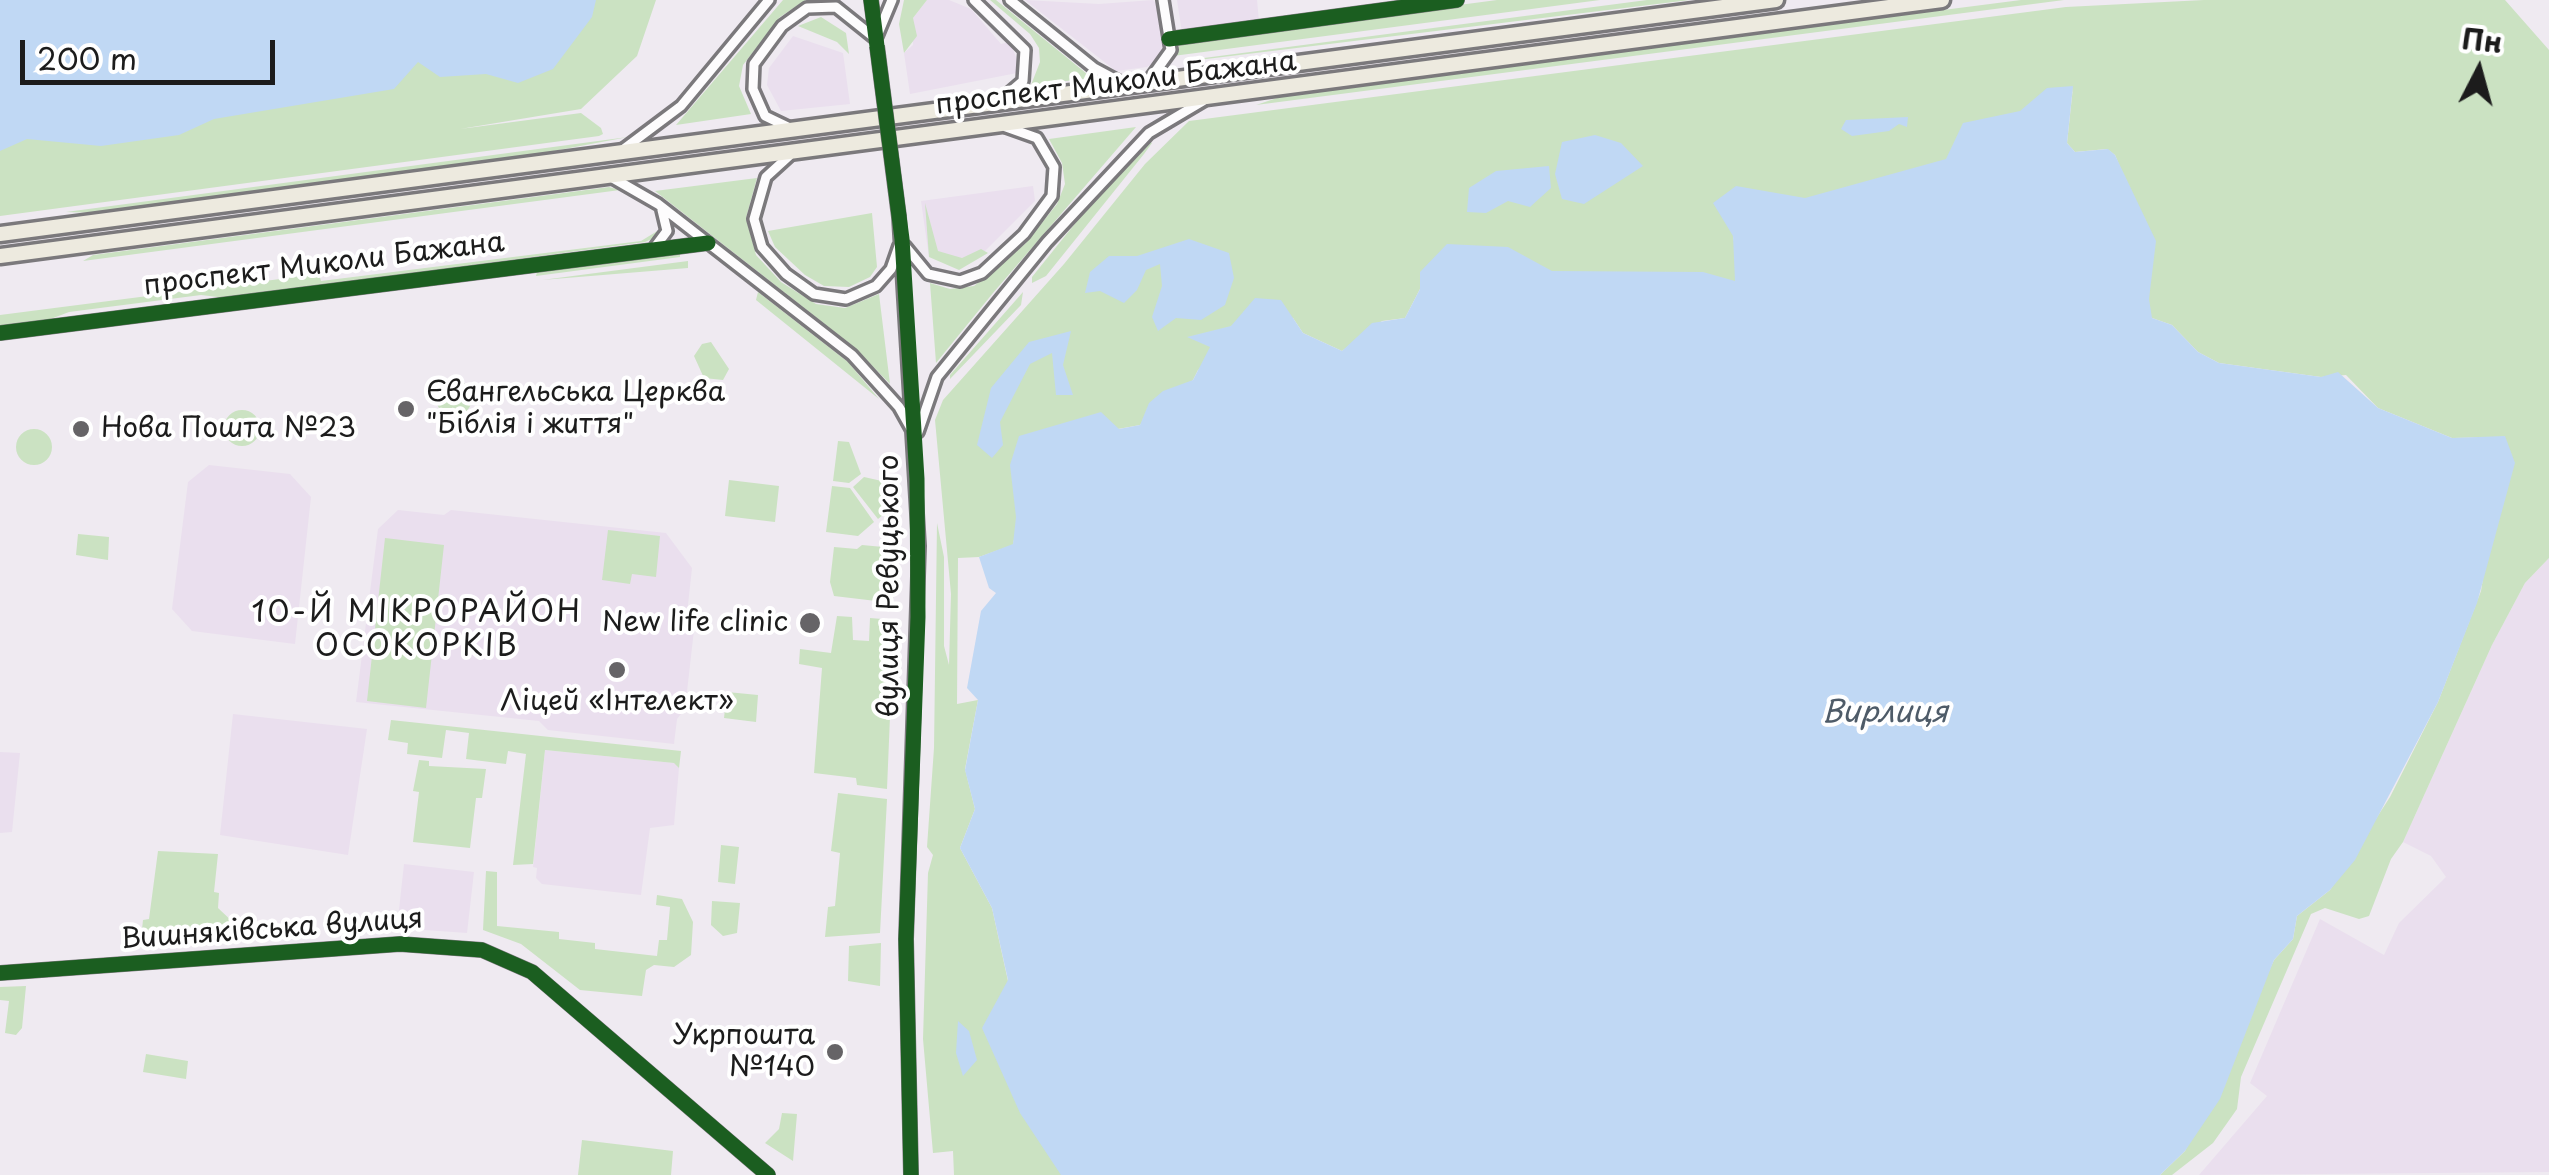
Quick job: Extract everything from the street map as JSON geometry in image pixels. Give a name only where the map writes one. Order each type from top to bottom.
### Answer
[{"type":"highway","name":"проспект Миколи Бажана","points":[[0,234],[1776,0]]},
{"type":"highway","name":"проспект Миколи Бажана","points":[[0,256],[1942,0]]},
{"type":"street","points":[[618,153],[680,106],[769,0]]},
{"type":"street","name":"вулиця Ревуцького","points":[[871,0],[902,239],[916,439],[918,617],[906,938],[911,1175]]},
{"type":"street","points":[[798,130],[760,111],[752,77],[760,52],[782,26],[810,4],[836,7],[877,42],[892,0]]},
{"type":"street","points":[[974,0],[1019,40],[1028,59],[1019,88],[992,104]]},
{"type":"street","points":[[1010,0],[1094,68],[1129,86]]},
{"type":"street","points":[[1146,84],[1167,60],[1169,38],[1163,0]]},
{"type":"street","name":"проспект Миколи Бажана","points":[[1169,38],[1456,0]]},
{"type":"street","points":[[916,439],[937,377],[1099,182],[1164,122],[1214,96]]},
{"type":"street","points":[[902,239],[918,266],[950,282],[982,273],[1024,234],[1052,196],[1054,167],[1037,138],[994,125]]},
{"type":"street","points":[[800,151],[776,164],[755,208],[762,247],[786,274],[826,298],[858,296],[891,270],[902,239]]},
{"type":"street","points":[[606,176],[630,184],[658,204],[852,355],[899,407],[916,439]]},
{"type":"street","points":[[654,247],[666,236],[667,224],[658,204]]},
{"type":"street","name":"проспект Миколи Бажана","points":[[0,334],[708,243]]},
{"type":"street","name":"Вишняківська вулиця","points":[[0,973],[400,944],[455,944],[482,950],[532,972],[768,1175]]},
{"type":"shaded area","points":[[927,0],[949,0],[971,9],[1001,44],[1010,42],[1022,72],[910,94],[904,53],[913,45],[913,18]]},
{"type":"shaded area","points":[[1025,0],[1099,4],[1153,0],[1163,11],[1168,43],[1163,57],[1147,67],[1116,71]]},
{"type":"shaded area","points":[[1177,0],[1257,0],[1259,22],[1182,33]]},
{"type":"shaded area","points":[[793,36],[843,53],[850,104],[781,111],[767,85],[769,68]]},
{"type":"shaded area","points":[[1033,186],[1035,201],[976,260],[929,257],[921,201]]},
{"type":"shaded area","points":[[209,465],[290,474],[311,497],[295,644],[192,631],[172,609],[188,482]]},
{"type":"shaded area","points":[[398,510],[444,515],[451,510],[666,533],[692,568],[686,623],[694,630],[685,709],[677,719],[674,744],[548,730],[539,721],[356,702],[378,529]]},
{"type":"shaded area","points":[[2549,558],[2549,1172],[2199,1175],[2267,1096],[2250,1083],[2320,919],[2384,955],[2399,923],[2446,877],[2431,856],[2403,842],[2492,645],[2525,583]]},
{"type":"shaded area","points":[[233,714],[367,729],[348,855],[220,835]]},
{"type":"shaded area","points":[[545,750],[675,763],[679,768],[674,825],[650,828],[641,895],[542,884],[536,878],[537,868],[533,867]]},
{"type":"shaded area","points":[[0,752],[20,753],[12,832],[0,833]]},
{"type":"shaded area","points":[[404,864],[474,872],[467,933],[397,928]]},
{"type":"green space","points":[[0,0],[656,0],[637,56],[581,109],[460,129],[581,113],[601,128],[603,134],[599,136],[0,216]]},
{"type":"green space","points":[[783,0],[806,0],[780,17],[743,65],[739,86],[751,114],[676,125]]},
{"type":"green space","points":[[904,0],[927,0],[913,18],[917,36],[904,53],[899,24]]},
{"type":"green space","points":[[990,0],[996,0],[1092,78],[1031,85],[1040,62],[1039,48],[1030,34]]},
{"type":"green space","points":[[1497,0],[1600,0],[1173,56],[1179,46],[1194,40]]},
{"type":"green space","points":[[1647,0],[1690,0],[1190,61],[1204,58]]},
{"type":"green space","points":[[2021,0],[2064,0],[1256,105],[1289,94]]},
{"type":"green space","points":[[2204,0],[2505,0],[2549,50],[2549,558],[2525,583],[2492,645],[2403,842],[2391,859],[2369,916],[2359,919],[2325,908],[2311,914],[2241,1077],[2237,1109],[2213,1143],[2172,1175],[2160,1175],[2185,1151],[2274,960],[2293,939],[2297,916],[2330,890],[2390,797],[2438,702],[2481,591],[2505,437],[2452,438],[2378,408],[2346,375],[2321,377],[2219,363],[2198,352],[2172,325],[2152,318],[1995,148],[1733,236],[1739,270],[1735,282],[1420,289],[1405,318],[1382,321],[1342,351],[1303,333],[1293,318],[1198,370],[1193,380],[1140,425],[1118,429],[1020,505],[1013,545],[979,557],[958,558],[957,704],[978,700],[965,769],[975,809],[960,848],[992,908],[1008,981],[1065,1175],[954,1175],[953,1151],[933,1153],[923,1039],[928,873],[933,855],[927,847],[934,748],[937,523],[944,557],[944,646],[949,665],[951,594],[935,420],[943,400],[1064,264],[1145,164],[1189,121],[2066,7]],"holes":[[[2073,87],[2067,143],[2075,152],[2107,149],[2115,155],[2130,190],[2062,147]]]},
{"type":"green space","points":[[821,17],[846,33],[849,54],[837,42],[798,26]]},
{"type":"green space","points":[[1136,127],[936,363],[930,283],[950,289],[974,286],[1025,244],[1057,204],[1065,184],[1062,163],[1049,139]]},
{"type":"green space","points":[[628,137],[522,157],[94,213],[66,212]]},
{"type":"green space","points":[[1148,140],[1152,143],[1144,154],[1046,276],[1032,283],[1032,277],[1106,185]]},
{"type":"green space","points":[[757,178],[746,218],[756,255],[781,282],[816,304],[845,308],[879,294],[890,384],[854,347],[655,191]]},
{"type":"green space","points":[[609,187],[620,190],[83,261],[93,255]]},
{"type":"green space","points":[[925,203],[938,251],[962,258],[981,249],[988,253],[959,270],[929,257]]},
{"type":"green space","points":[[872,213],[877,267],[870,277],[849,287],[824,286],[805,275],[775,247],[768,231]]},
{"type":"green space","points":[[659,230],[656,237],[645,242],[226,298],[201,295],[69,312],[40,323],[0,328],[0,315],[319,274],[321,281],[641,241]]},
{"type":"green space","points":[[680,250],[680,257],[536,276],[538,268]]},
{"type":"green space","points":[[688,261],[688,268],[542,280]]},
{"type":"green space","points":[[758,292],[848,362],[879,399],[756,300]]},
{"type":"green space","points":[[1023,292],[1021,305],[950,379],[950,375]]},
{"type":"green space","points":[[711,342],[729,369],[723,380],[704,378],[694,356],[702,344]]},
{"type":"green space","points":[[454,380],[466,386],[472,398],[466,410],[454,416],[442,410],[436,398],[442,386]]},
{"type":"green space","points":[[242,410],[254,416],[260,428],[254,440],[242,446],[230,440],[224,428],[230,416]]},
{"type":"green space","points":[[34,429],[46,435],[52,447],[46,459],[34,465],[22,459],[16,447],[22,435]]},
{"type":"green space","points":[[838,441],[849,442],[861,474],[849,483],[833,481]]},
{"type":"green space","points":[[864,477],[895,484],[894,506],[878,519],[853,487]]},
{"type":"green space","points":[[729,480],[779,486],[775,522],[725,516]]},
{"type":"green space","points":[[832,486],[850,488],[874,522],[858,536],[826,532]]},
{"type":"green space","points":[[608,530],[660,536],[656,577],[632,574],[630,584],[602,580]]},
{"type":"green space","points":[[78,534],[109,537],[108,560],[76,555]]},
{"type":"green space","points":[[385,538],[444,545],[426,708],[367,701]]},
{"type":"green space","points":[[862,545],[894,548],[893,603],[834,596],[830,582],[834,547],[857,549]]},
{"type":"green space","points":[[837,616],[852,617],[853,640],[869,641],[870,618],[894,620],[887,789],[857,785],[856,778],[814,773],[822,668],[799,664],[800,649],[831,653]]},
{"type":"green space","points":[[727,692],[758,695],[756,722],[724,718]]},
{"type":"green space","points":[[391,720],[681,751],[679,768],[674,763],[545,750],[533,864],[513,865],[526,754],[508,751],[506,764],[466,759],[469,733],[446,730],[442,758],[407,754],[408,743],[388,740]]},
{"type":"green space","points":[[419,760],[429,761],[429,766],[486,769],[482,798],[476,798],[470,848],[413,842],[419,792],[413,791]]},
{"type":"green space","points":[[838,793],[887,799],[880,933],[825,937],[828,907],[835,906],[840,853],[831,851]]},
{"type":"green space","points":[[721,845],[739,847],[735,884],[718,882]]},
{"type":"green space","points":[[158,851],[218,854],[214,892],[219,893],[218,908],[252,940],[140,948],[143,920],[149,919]]},
{"type":"green space","points":[[486,871],[497,872],[497,926],[559,932],[559,939],[595,943],[595,949],[657,956],[659,940],[667,940],[670,907],[656,905],[657,895],[682,899],[693,922],[691,955],[674,967],[654,965],[646,970],[642,996],[580,990],[521,944],[483,930]]},
{"type":"green space","points":[[712,901],[740,903],[737,933],[723,936],[711,925]]},
{"type":"green space","points":[[881,943],[880,986],[848,981],[849,946]]},
{"type":"green space","points":[[26,986],[22,1028],[16,1035],[5,1033],[9,1001],[0,1000],[0,987]]},
{"type":"green space","points":[[146,1054],[188,1061],[186,1079],[143,1072]]},
{"type":"green space","points":[[782,1113],[797,1114],[793,1161],[765,1143],[779,1129]]},
{"type":"green space","points":[[582,1140],[673,1151],[671,1175],[578,1175]]},
{"type":"water","points":[[0,0],[596,0],[592,17],[553,69],[518,83],[486,74],[440,77],[418,62],[394,89],[214,119],[179,135],[101,146],[27,139],[0,151]]},
{"type":"water","name":"Вирлиця","points":[[2073,86],[2067,143],[2075,152],[2108,149],[2115,155],[2156,241],[2149,299],[2152,318],[2172,325],[2198,352],[2219,363],[2321,377],[2338,372],[2378,408],[2452,438],[2505,436],[2515,463],[2477,603],[2438,702],[2355,860],[2330,890],[2297,916],[2293,939],[2274,960],[2220,1099],[2185,1151],[2160,1175],[1061,1175],[1020,1113],[982,1028],[1008,980],[992,908],[960,848],[975,809],[965,770],[978,700],[967,688],[981,611],[996,593],[989,588],[979,557],[1013,544],[1016,517],[1010,465],[1019,436],[1101,412],[1119,429],[1140,425],[1149,403],[1163,391],[1193,380],[1210,347],[1187,337],[1231,326],[1255,298],[1281,300],[1303,333],[1342,351],[1372,323],[1405,318],[1420,289],[1420,272],[1447,244],[1508,247],[1552,271],[1703,272],[1735,281],[1733,236],[1713,203],[1736,186],[1805,198],[1946,159],[1963,123],[2020,111],[2047,88]]},
{"type":"water","points":[[1908,117],[1907,127],[1899,124],[1889,131],[1852,136],[1841,129],[1846,120]]},
{"type":"water","points":[[1595,135],[1621,143],[1643,166],[1584,204],[1562,199],[1555,174],[1562,142]]},
{"type":"water","points":[[1549,166],[1551,188],[1530,207],[1508,201],[1486,213],[1467,212],[1469,188],[1496,171]]},
{"type":"water","points":[[1189,239],[1229,253],[1234,278],[1225,305],[1201,320],[1176,318],[1158,331],[1152,317],[1162,286],[1160,264],[1146,270],[1137,290],[1124,303],[1100,291],[1085,293],[1090,272],[1109,256],[1137,256]]},
{"type":"water","points":[[1071,331],[1063,365],[1073,395],[1056,395],[1052,353],[1030,364],[1000,422],[1003,445],[992,458],[977,445],[991,388],[1029,342]]},
{"type":"water","points":[[958,1021],[969,1031],[977,1060],[963,1076],[956,1053]]},
{"type":"cycle path","points":[[871,0],[902,239],[917,479],[918,617],[906,939],[911,1175]]},
{"type":"cycle path","points":[[1169,39],[1457,0]]},
{"type":"cycle path","points":[[0,333],[708,243]]},
{"type":"cycle path","points":[[0,973],[400,944],[482,950],[532,972],[768,1175]]},
{"type":"place","name":"Євангельська Церква \"Біблія і життя\"","points":[[406,409]]},
{"type":"place","name":"Нова Пошта №23","points":[[81,429]]},
{"type":"place","name":"New life clinic","points":[[810,623]]},
{"type":"place","name":"Ліцей «Інтелект»","points":[[617,670]]},
{"type":"place","name":"Укрпошта №140","points":[[835,1052]]},
{"type":"district","name":"10-Й МІКРОРАЙОН ОСОКОРКІВ","points":[[417,631]]}]
